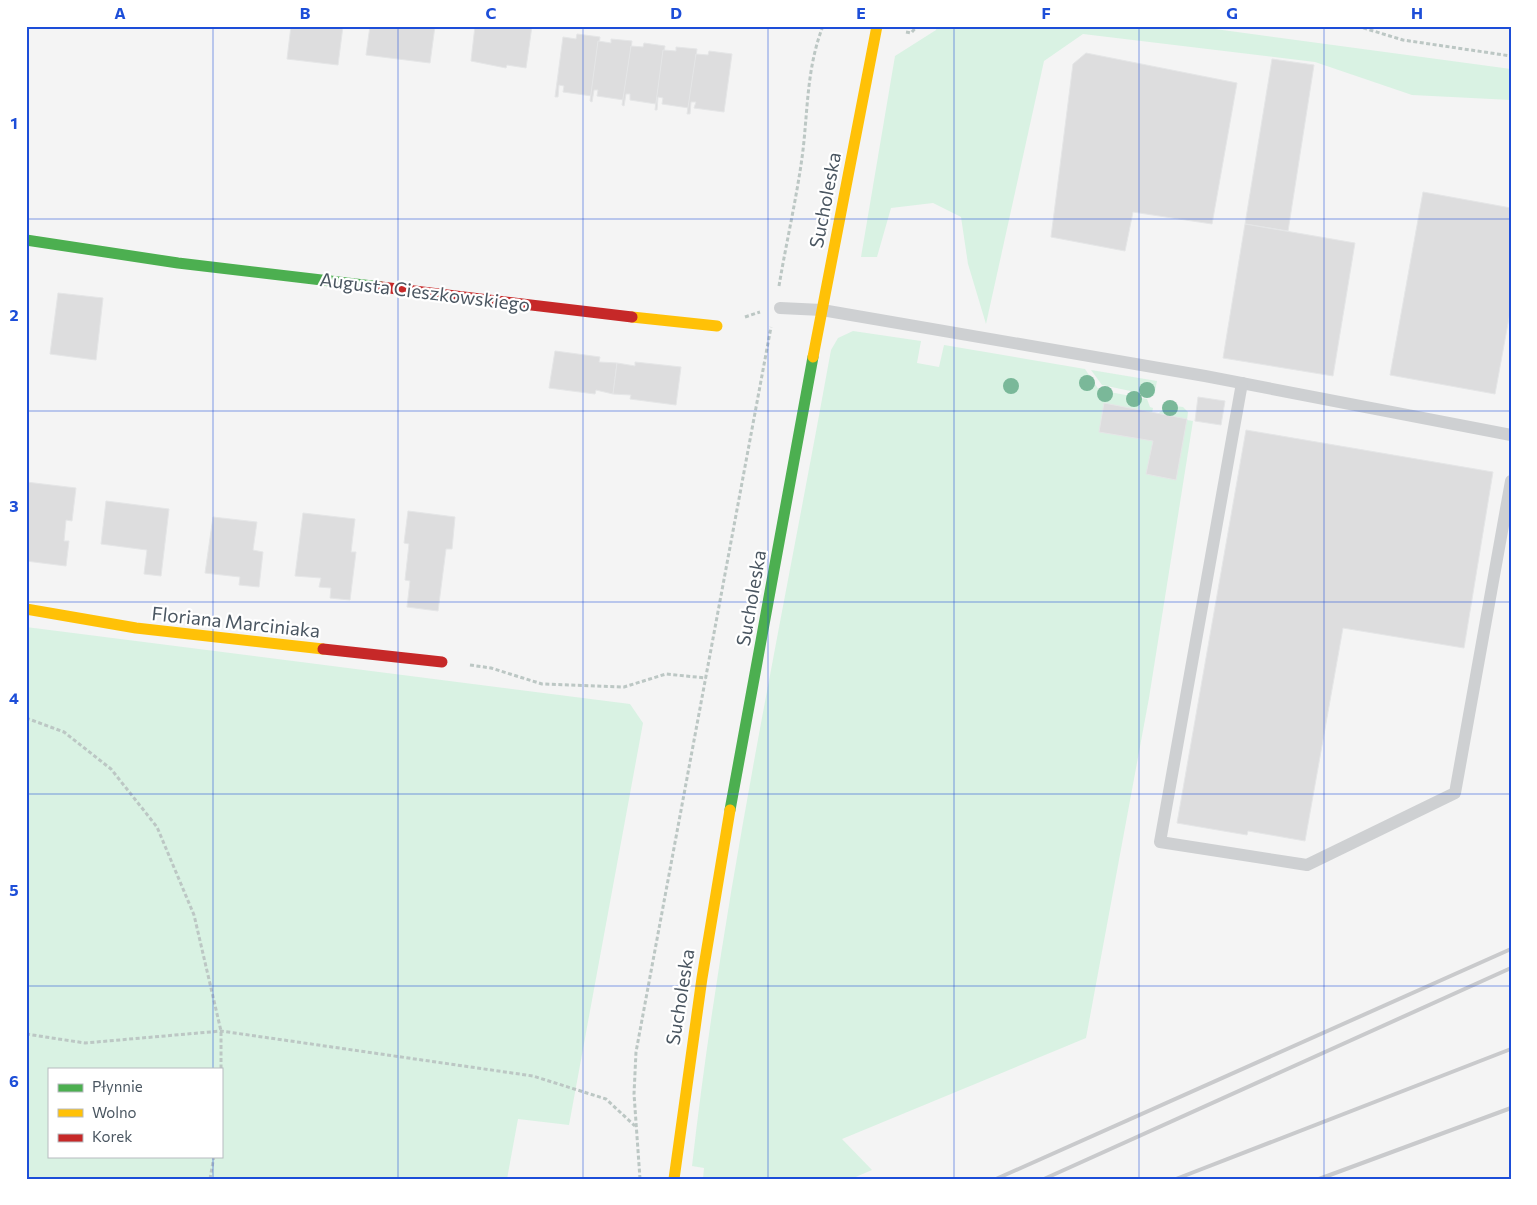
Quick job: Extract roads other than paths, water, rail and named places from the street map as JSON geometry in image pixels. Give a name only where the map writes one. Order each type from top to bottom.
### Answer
[{"type":"street","name":"Sucholeska","points":[[674,1179],[686,1072],[706,943],[822,310],[877,26]]},
{"type":"street","name":"Augusta Cieszkowskiego","points":[[26,240],[178,263],[328,280],[492,302],[717,326]]},
{"type":"street","name":"Floriana Marciniaka","points":[[26,609],[136,628],[442,662]]},
{"type":"lane","points":[[777,308],[822,310],[1242,383],[1511,435]]},
{"type":"lane","points":[[1242,383],[1160,842],[1307,865],[1455,793],[1511,481]]},
{"type":"railway","points":[[996,1179],[1511,949]]},
{"type":"railway","points":[[1044,1179],[1511,968]]},
{"type":"railway","points":[[1176,1179],[1511,1049]]},
{"type":"railway","points":[[1319,1179],[1511,1108]]}]
